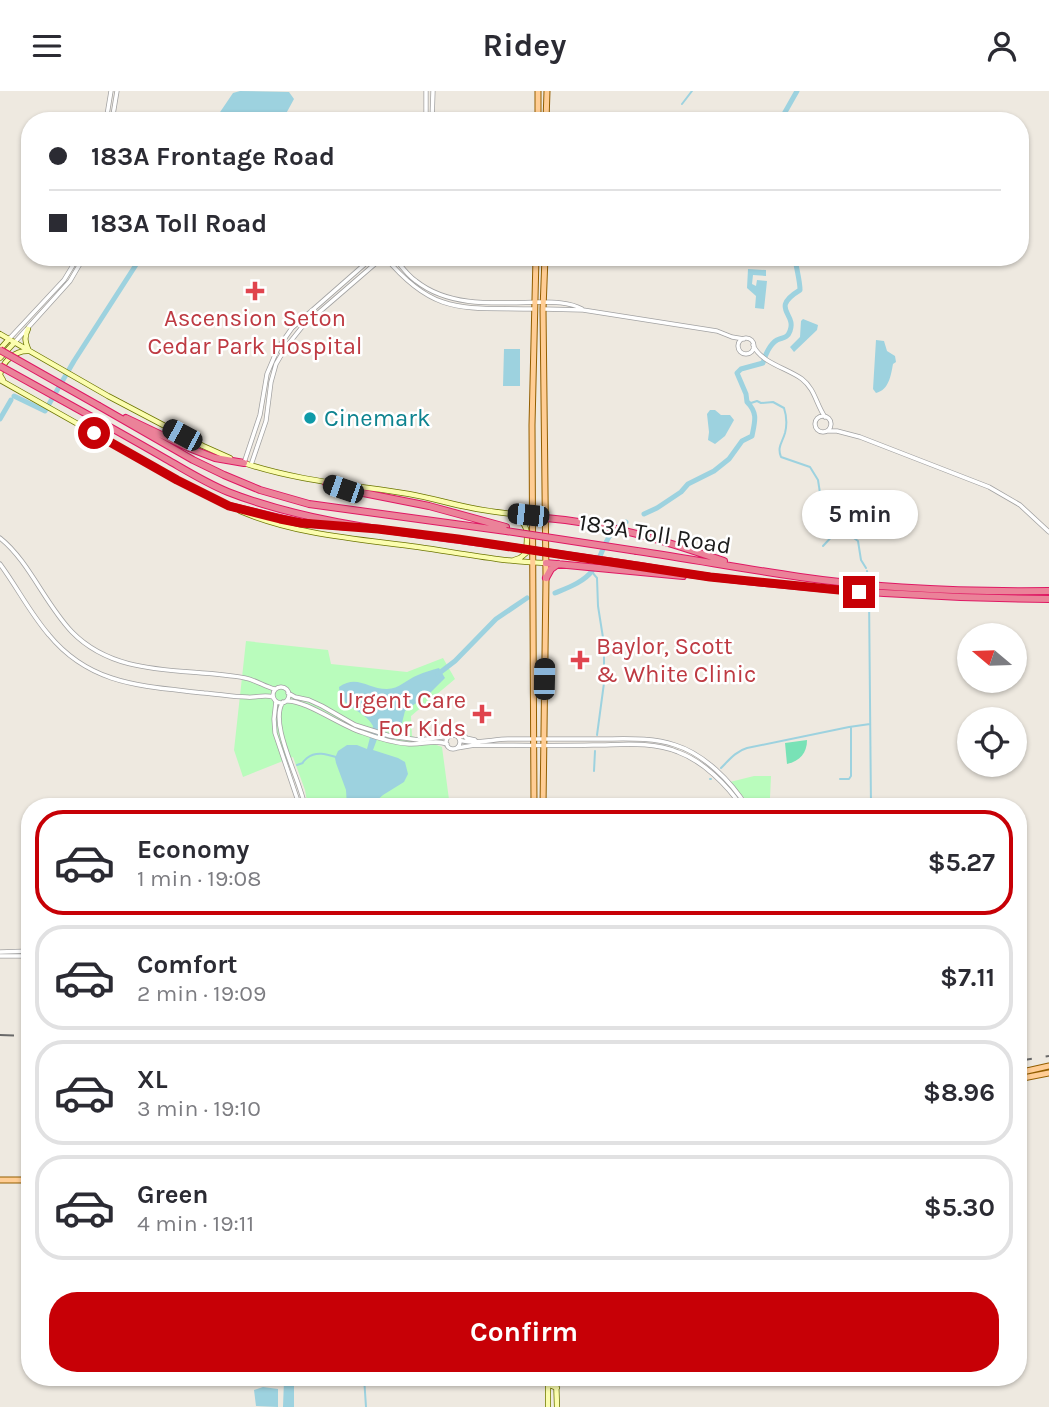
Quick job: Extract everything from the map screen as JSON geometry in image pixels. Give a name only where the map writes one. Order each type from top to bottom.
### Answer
[{"type":"highway","points":[[0,349],[214,470],[260,490],[309,504],[506,529]]},
{"type":"highway","name":"183A Toll Road","points":[[0,366],[203,480],[244,498],[297,514],[378,529],[710,577],[859,592],[1049,591]]},
{"type":"highway","points":[[99,406],[189,448],[215,458],[247,464]]},
{"type":"highway","points":[[326,483],[343,489],[429,506],[506,529]]},
{"type":"highway","points":[[229,506],[301,523],[378,529]]},
{"type":"highway","points":[[546,518],[640,534],[736,565]]},
{"type":"highway","name":"183A Toll Road","points":[[506,529],[800,577],[944,593],[1049,599]]},
{"type":"highway","points":[[546,563],[710,577]]},
{"type":"highway","points":[[546,578],[558,564]]},
{"type":"main road","points":[[538,91],[538,112]]},
{"type":"main road","points":[[547,91],[547,112]]},
{"type":"main road","points":[[534,798],[532,400],[536,266]]},
{"type":"main road","points":[[543,798],[546,578],[545,266]]},
{"type":"main road","points":[[28,329],[25,341],[29,351]]},
{"type":"main road","points":[[0,334],[203,446],[247,464],[326,483],[427,497],[475,509],[546,518]]},
{"type":"main road","points":[[0,349],[12,341]]},
{"type":"main road","points":[[0,358],[12,341]]},
{"type":"main road","points":[[6,383],[0,375],[1,368],[17,352],[29,351]]},
{"type":"main road","points":[[0,380],[177,480],[264,520],[319,533],[546,563]]},
{"type":"main road","points":[[506,513],[518,518],[526,526],[526,553],[514,560]]},
{"type":"main road","points":[[1027,1071],[1049,1066]]},
{"type":"main road","points":[[1027,1077],[1049,1073]]},
{"type":"main road","points":[[0,1180],[21,1180]]},
{"type":"main road","points":[[548,1407],[549,1386]]},
{"type":"main road","points":[[554,1386],[557,1388],[557,1407]]},
{"type":"street","points":[[108,112],[111,91]]},
{"type":"street","points":[[114,112],[117,91]]},
{"type":"street","points":[[426,91],[426,112]]},
{"type":"street","points":[[432,112],[433,91]]},
{"type":"street","points":[[12,341],[75,266]]},
{"type":"street","points":[[12,341],[28,329],[70,281],[77,266]]},
{"type":"street","points":[[247,464],[266,421],[271,383],[276,365],[286,347],[313,313],[363,266]]},
{"type":"street","points":[[247,464],[260,415],[265,381],[273,356],[282,341],[292,328],[373,266]]},
{"type":"street","points":[[392,266],[415,288],[449,305],[472,308],[543,306],[717,331],[751,340],[760,355]]},
{"type":"street","points":[[402,266],[416,281],[451,298],[535,306]]},
{"type":"street","points":[[449,305],[451,298]]},
{"type":"street","points":[[732,337],[742,353],[760,355],[804,380],[818,407],[837,431]]},
{"type":"street","points":[[738,346],[744,339]]},
{"type":"street","points":[[749,353],[753,350],[753,345]]},
{"type":"street","points":[[265,381],[271,383]]},
{"type":"street","points":[[818,407],[815,425],[822,432],[837,431],[864,438],[989,487],[1020,505],[1049,532]]},
{"type":"street","points":[[816,420],[825,417]]},
{"type":"street","points":[[827,431],[830,424]]},
{"type":"street","points":[[0,538],[14,552],[58,617],[84,643],[105,656],[142,667],[247,678],[275,689],[283,688],[295,697],[322,706],[362,730]]},
{"type":"street","points":[[0,564],[49,635],[90,669],[117,680],[141,686],[245,697],[266,695],[284,701],[296,701],[362,730],[414,745],[439,741],[452,749],[535,742]]},
{"type":"street","points":[[275,689],[275,733],[299,798]]},
{"type":"street","points":[[288,693],[278,713],[279,727],[301,798]]},
{"type":"street","points":[[463,730],[468,740],[664,742],[693,753],[711,766],[741,798]]},
{"type":"street","points":[[447,744],[447,739],[451,736]]},
{"type":"street","points":[[389,739],[419,740],[457,736],[468,743],[481,740]]},
{"type":"street","points":[[457,748],[460,740]]},
{"type":"street","points":[[543,742],[632,744],[672,750],[699,763],[735,798]]},
{"type":"street","points":[[290,777],[296,775]]},
{"type":"street","points":[[0,954],[21,954]]},
{"type":"green space","points":[[246,641],[328,650],[331,664],[407,672],[443,658],[455,679],[411,716],[412,736],[442,747],[449,798],[306,798],[293,757],[243,777],[234,750]]},
{"type":"green space","points":[[807,740],[802,756],[787,764],[785,743]]},
{"type":"green space","points":[[754,776],[771,776],[770,798],[744,798],[730,782]]},
{"type":"water","points":[[289,92],[294,99],[287,112],[220,112],[233,93]]},
{"type":"water","points":[[748,269],[766,270],[766,276],[753,275],[752,284],[756,286],[757,280],[767,281],[764,309],[755,308],[756,296],[747,288]]},
{"type":"water","points":[[803,319],[818,325],[817,330],[794,352],[790,347],[800,337]]},
{"type":"water","points":[[876,340],[884,341],[887,351],[895,356],[896,362],[887,385],[876,393],[873,389]]},
{"type":"water","points":[[504,349],[520,349],[520,386],[503,386]]},
{"type":"water","points":[[710,410],[721,415],[730,415],[734,420],[725,436],[715,444],[708,440],[707,414]]},
{"type":"water","points":[[439,668],[445,678],[405,711],[402,723],[397,727],[382,726],[373,750],[405,762],[408,774],[404,782],[380,798],[346,798],[335,758],[338,751],[347,745],[367,749],[373,726],[364,715],[343,700],[339,687],[345,683],[357,682],[391,689],[420,674]]},
{"type":"water","points":[[284,1386],[294,1386],[294,1407],[283,1407]]},
{"type":"water","points":[[263,1387],[278,1389],[278,1407],[256,1406],[254,1390]]},
{"type":"waterway","points":[[682,104],[692,91]]},
{"type":"waterway","points":[[785,112],[797,91]]},
{"type":"waterway","points":[[14,396],[45,411],[135,266]]},
{"type":"waterway","points":[[644,514],[681,492],[688,484],[714,471],[729,459],[742,441],[752,436],[754,414],[737,373],[741,369],[763,363],[772,344],[789,334],[791,325],[785,307],[791,296],[800,290],[796,266]]},
{"type":"waterway","points":[[0,419],[11,400]]},
{"type":"waterway","points":[[747,400],[751,403],[773,402],[784,408],[786,424],[780,448],[781,457],[810,467],[818,480],[820,493],[824,496],[831,529],[858,541],[861,560],[866,568]]},
{"type":"waterway","points":[[555,593],[589,575],[613,532],[626,522]]},
{"type":"waterway","points":[[823,546],[837,531]]},
{"type":"waterway","points":[[867,571],[869,582]]},
{"type":"waterway","points":[[592,572],[597,578],[604,644],[604,683],[597,735]]},
{"type":"waterway","points":[[869,594],[871,798]]},
{"type":"waterway","points":[[438,674],[455,661],[496,619],[527,598]]},
{"type":"waterway","points":[[721,768],[743,749],[870,724]]},
{"type":"waterway","points":[[840,779],[849,779],[851,776],[851,727]]},
{"type":"waterway","points":[[594,771],[595,751]]},
{"type":"waterway","points":[[297,765],[314,754],[336,757]]},
{"type":"waterway","points":[[365,1386],[366,1407]]},
{"type":"railway","points":[[0,1035],[21,1036]]},
{"type":"railway","points":[[1027,1060],[1049,1056]]},
{"type":"place","name":"Ascension Seton Cedar Park Hospital","points":[[255,291]]},
{"type":"place","name":"Cinemark","points":[[310,418]]},
{"type":"place","name":"Baylor, Scott & White Clinic","points":[[580,660]]},
{"type":"place","name":"Urgent Care For Kids","points":[[482,714]]},
{"type":"route","points":[[94,433],[229,506],[280,519],[458,539],[710,577],[859,592]]}]
